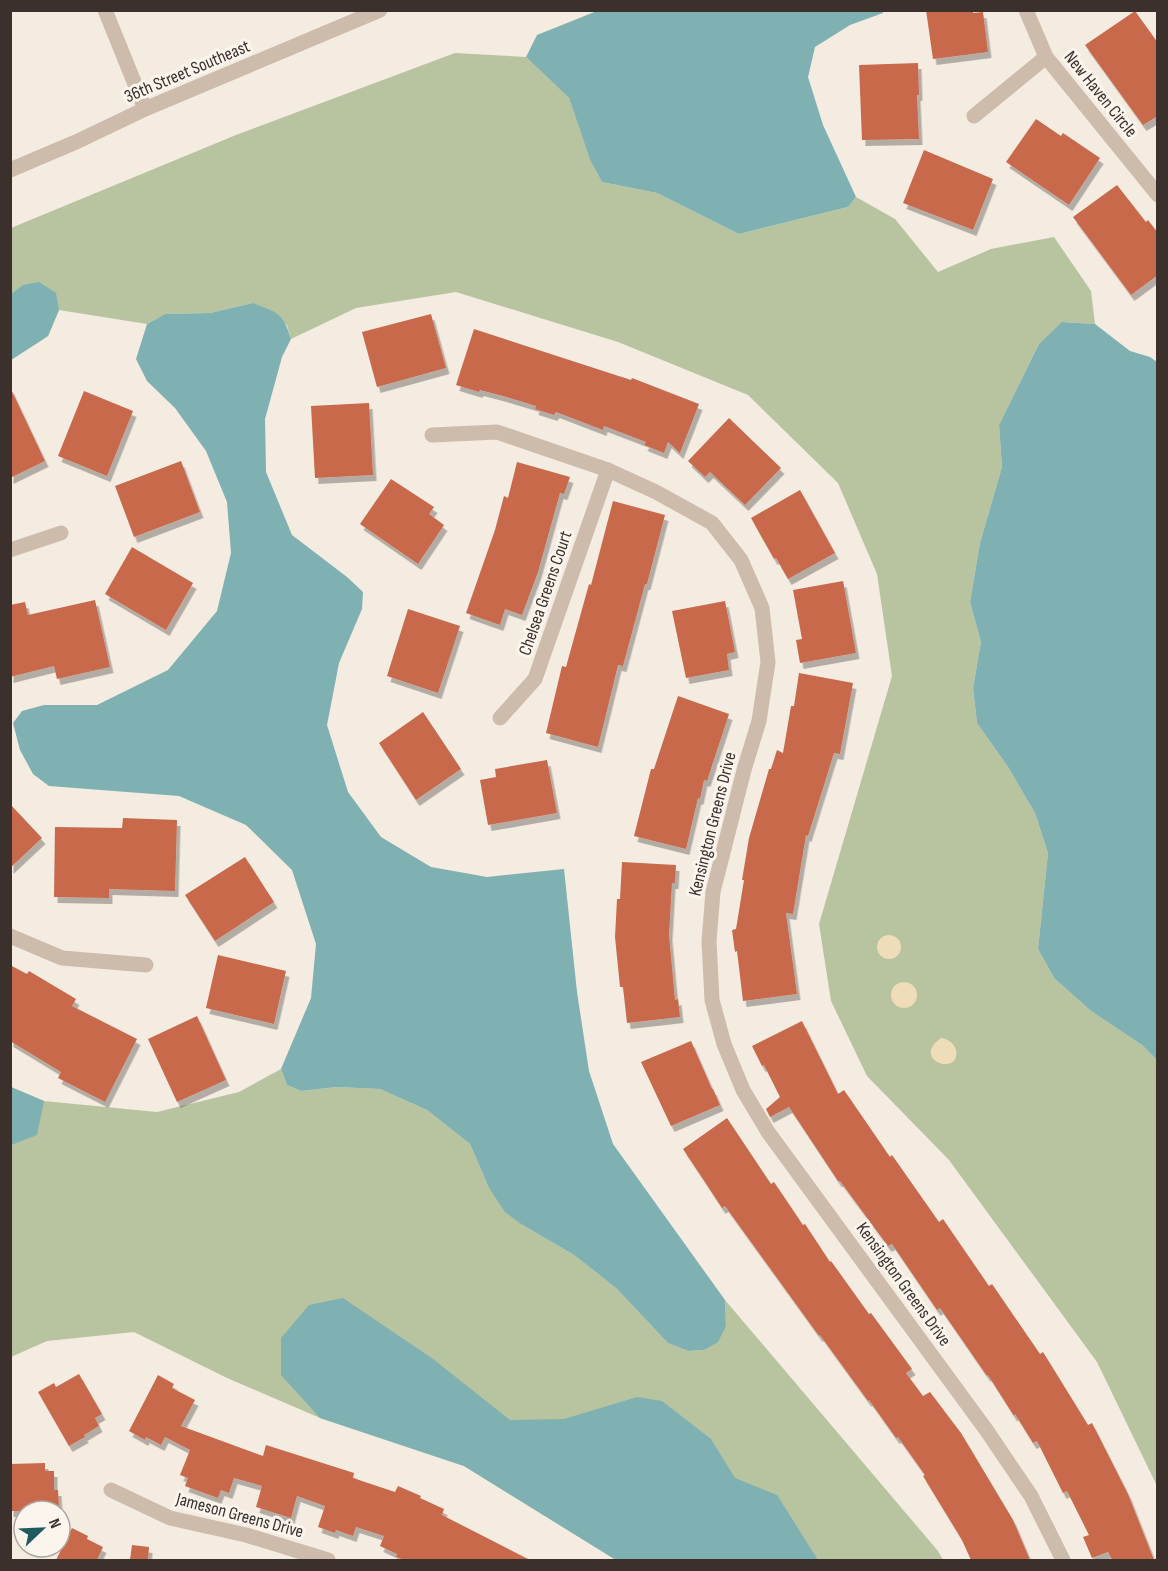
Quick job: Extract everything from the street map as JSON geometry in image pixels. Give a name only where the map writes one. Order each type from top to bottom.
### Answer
[{"type":"street","points":[[105,10],[145,109]]},
{"type":"street","name":"36th Street Southeast","points":[[10,170],[145,109],[380,10]]},
{"type":"street","name":"New Haven Circle","points":[[1026,10],[1046,57],[1158,195]]},
{"type":"street","points":[[974,116],[1046,57]]},
{"type":"street","name":"Kensington Greens Drive","points":[[432,435],[497,432],[608,470],[656,492],[712,523],[741,560],[762,608],[768,662],[759,721],[713,892],[709,941],[712,1000],[724,1044],[743,1090],[768,1132],[1031,1496],[1063,1560]]},
{"type":"street","name":"Chelsea Greens Court","points":[[500,718],[535,679],[608,470]]},
{"type":"street","points":[[10,550],[61,533]]},
{"type":"street","points":[[10,936],[62,958],[146,964]]},
{"type":"street","name":"Jameson Greens Drive","points":[[111,1490],[170,1518],[246,1534],[328,1560]]},
{"type":"green space","points":[[455,53],[526,57],[569,98],[590,160],[602,182],[657,193],[739,234],[848,207],[856,197],[895,219],[938,272],[991,249],[1054,237],[1091,291],[1095,324],[1063,322],[1039,344],[999,425],[1002,467],[980,543],[970,602],[981,642],[973,688],[977,723],[1008,767],[1035,813],[1048,853],[1038,949],[1054,978],[1091,1011],[1142,1045],[1157,1060],[1157,1486],[1097,1362],[949,1160],[867,1076],[831,1001],[819,924],[892,676],[877,574],[838,483],[748,395],[618,342],[456,292],[356,308],[291,339],[287,325],[253,303],[210,313],[165,314],[147,324],[59,310],[48,336],[11,360],[11,228],[236,135]]},
{"type":"green space","points":[[281,1069],[287,1085],[301,1091],[337,1087],[380,1089],[427,1110],[470,1144],[489,1188],[521,1224],[574,1255],[616,1288],[668,1343],[688,1351],[704,1350],[726,1326],[725,1300],[938,1551],[943,1560],[616,1560],[464,1466],[320,1418],[227,1378],[134,1332],[47,1341],[11,1357],[11,1087],[44,1101],[157,1112],[239,1092]]},
{"type":"sand","points":[[889,935],[897,939],[901,947],[897,955],[889,959],[881,955],[877,947],[881,939]]},
{"type":"sand","points":[[904,982],[913,986],[917,995],[913,1004],[904,1008],[895,1004],[891,995],[895,986]]},
{"type":"sand","points":[[941,1038],[954,1045],[956,1057],[953,1062],[941,1064],[932,1057],[931,1051],[934,1044]]},
{"type":"water","points":[[597,11],[883,11],[883,13],[850,25],[815,47],[808,77],[823,125],[856,197],[848,207],[739,234],[657,193],[602,182],[590,160],[569,98],[526,57],[537,35]]},
{"type":"water","points":[[39,282],[56,293],[59,310],[48,336],[11,360],[11,294],[23,285]]},
{"type":"water","points":[[253,303],[282,318],[291,339],[282,357],[265,419],[266,472],[292,535],[363,592],[362,609],[339,663],[327,725],[348,792],[381,837],[431,867],[487,877],[564,869],[577,992],[589,1071],[613,1144],[725,1300],[726,1326],[718,1342],[704,1350],[688,1351],[668,1343],[616,1288],[574,1255],[505,1212],[489,1188],[470,1144],[427,1110],[380,1089],[337,1087],[301,1091],[287,1085],[281,1069],[311,998],[316,944],[292,870],[246,825],[179,796],[49,786],[33,774],[20,750],[13,723],[22,711],[44,705],[97,705],[168,670],[217,611],[231,553],[227,502],[206,451],[175,408],[147,381],[136,359],[147,324],[165,314],[210,313]]},
{"type":"water","points":[[1062,322],[1095,324],[1130,351],[1150,357],[1157,362],[1157,1060],[1142,1045],[1091,1011],[1054,978],[1038,949],[1048,853],[1035,813],[1008,767],[977,723],[973,688],[981,642],[970,602],[980,543],[1002,467],[999,425],[1039,344]]},
{"type":"water","points":[[11,1087],[44,1101],[37,1135],[11,1145]]},
{"type":"water","points":[[343,1298],[433,1359],[510,1420],[564,1419],[637,1397],[662,1401],[711,1439],[735,1478],[777,1495],[818,1560],[616,1560],[464,1466],[320,1418],[281,1375],[281,1338],[309,1305]]},
{"type":"building","points":[[926,10],[983,12],[988,52],[933,59]]},
{"type":"building","points":[[1135,11],[1158,43],[1158,116],[1143,125],[1085,45]]},
{"type":"building","points":[[918,63],[919,139],[862,140],[859,65]]},
{"type":"building","points":[[1036,119],[1061,136],[1063,133],[1100,158],[1069,205],[1006,162]]},
{"type":"building","points":[[924,150],[993,179],[973,230],[903,203]]},
{"type":"building","points":[[1117,185],[1146,222],[1148,220],[1158,233],[1158,275],[1131,295],[1073,217]]},
{"type":"building","points":[[431,314],[446,368],[377,387],[362,332]]},
{"type":"building","points":[[474,329],[631,380],[632,378],[699,404],[680,453],[668,442],[664,453],[644,445],[646,442],[604,426],[603,430],[556,412],[554,415],[535,409],[536,406],[456,385]]},
{"type":"building","points":[[10,387],[45,461],[10,478]]},
{"type":"building","points":[[84,391],[133,411],[107,476],[58,456]]},
{"type":"building","points":[[369,403],[373,475],[315,478],[311,406]]},
{"type":"building","points":[[729,418],[781,468],[745,505],[710,472],[705,477],[688,461]]},
{"type":"building","points":[[181,461],[200,512],[134,537],[115,486]]},
{"type":"building","points":[[517,462],[570,477],[564,494],[560,493],[538,572],[522,615],[505,609],[500,625],[466,613],[495,530],[504,496],[508,498]]},
{"type":"building","points":[[391,479],[434,507],[429,514],[444,525],[418,564],[360,524]]},
{"type":"building","points":[[800,490],[835,553],[788,579],[751,518]]},
{"type":"building","points":[[613,501],[665,515],[623,666],[618,665],[598,747],[546,733],[562,666],[566,667]]},
{"type":"building","points":[[132,547],[193,583],[166,630],[105,594]]},
{"type":"building","points":[[843,581],[856,653],[800,663],[796,640],[802,639],[793,590]]},
{"type":"building","points":[[95,600],[110,667],[57,679],[54,666],[10,677],[10,605],[25,602],[28,615]]},
{"type":"building","points":[[725,601],[735,652],[727,654],[729,670],[686,678],[672,611]]},
{"type":"building","points":[[408,609],[460,626],[438,693],[387,676]]},
{"type":"building","points":[[799,673],[853,683],[840,754],[834,753],[808,836],[806,835],[793,914],[786,913],[797,994],[743,1001],[732,930],[736,929],[749,838],[769,769],[771,769],[777,750],[783,753]]},
{"type":"building","points":[[678,696],[729,714],[707,781],[704,780],[700,799],[698,798],[686,849],[634,836],[651,769],[654,769]]},
{"type":"building","points":[[423,712],[461,769],[416,800],[379,743]]},
{"type":"building","points":[[547,760],[557,813],[488,825],[480,780],[496,777],[495,769]]},
{"type":"building","points":[[10,804],[42,838],[10,868]]},
{"type":"building","points":[[123,818],[177,820],[175,891],[109,889],[109,898],[54,897],[55,827],[122,828]]},
{"type":"building","points":[[245,857],[274,902],[215,941],[185,895]]},
{"type":"building","points":[[622,862],[676,865],[675,883],[672,883],[669,935],[675,1000],[678,999],[680,1017],[627,1023],[623,987],[620,987],[615,937]]},
{"type":"building","points":[[218,955],[286,971],[274,1024],[206,1008]]},
{"type":"building","points":[[10,965],[27,974],[29,971],[76,999],[72,1006],[137,1039],[105,1102],[58,1078],[61,1072],[10,1041]]},
{"type":"building","points":[[197,1016],[226,1080],[177,1102],[148,1039]]},
{"type":"building","points":[[802,1021],[838,1094],[844,1090],[890,1157],[892,1155],[939,1222],[943,1219],[989,1286],[992,1284],[1040,1354],[1043,1352],[1088,1425],[1092,1423],[1128,1494],[1154,1560],[1112,1560],[1108,1552],[1092,1558],[1083,1537],[1089,1535],[1067,1491],[1063,1493],[1037,1441],[1033,1443],[940,1308],[937,1310],[892,1244],[888,1246],[838,1181],[789,1107],[770,1117],[766,1109],[780,1097],[752,1046]]},
{"type":"building","points":[[691,1041],[720,1105],[671,1126],[641,1062]]},
{"type":"building","points":[[727,1118],[771,1184],[774,1182],[830,1262],[912,1369],[906,1373],[923,1396],[930,1392],[961,1433],[1013,1520],[1030,1560],[971,1560],[962,1540],[923,1476],[925,1475],[819,1336],[725,1206],[722,1208],[683,1149]]},
{"type":"building","points":[[79,1374],[102,1414],[95,1418],[99,1426],[69,1446],[38,1392],[54,1383],[56,1387]]},
{"type":"building","points":[[158,1375],[174,1384],[172,1388],[195,1400],[181,1426],[263,1456],[266,1445],[354,1473],[353,1478],[395,1492],[398,1486],[444,1509],[442,1515],[530,1560],[405,1560],[380,1546],[384,1536],[356,1527],[353,1536],[318,1527],[325,1506],[297,1496],[291,1518],[256,1507],[262,1486],[234,1478],[229,1493],[221,1490],[218,1498],[185,1486],[188,1478],[180,1475],[190,1450],[165,1437],[161,1445],[146,1437],[145,1440],[129,1431]]},
{"type":"building","points":[[45,1463],[45,1471],[54,1471],[54,1490],[58,1490],[58,1499],[12,1499],[12,1511],[10,1511],[10,1464]]},
{"type":"building","points":[[72,1528],[103,1547],[97,1560],[56,1560],[72,1559]]},
{"type":"building","points":[[132,1545],[149,1547],[148,1560],[130,1560]]}]
